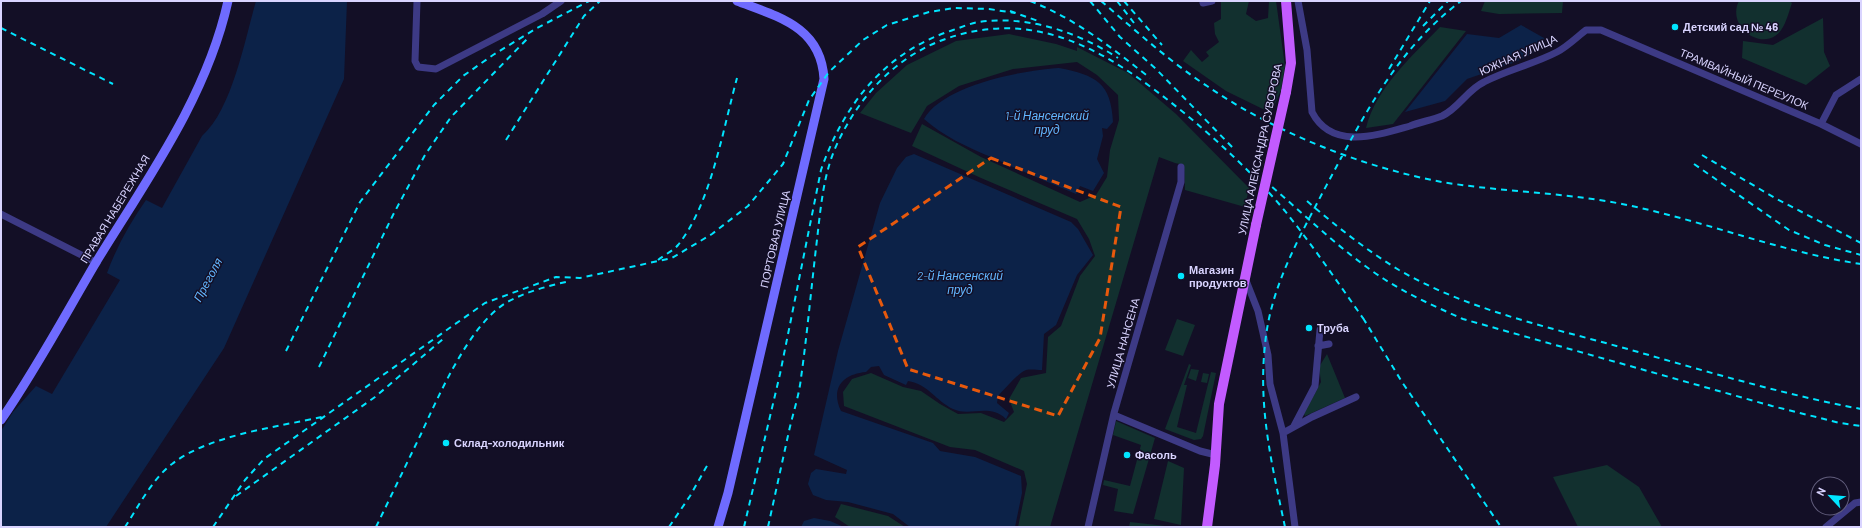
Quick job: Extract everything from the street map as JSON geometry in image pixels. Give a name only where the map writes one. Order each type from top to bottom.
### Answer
[{"type":"main road","name":"ПРАВАЯ НАБЕРЕЖНАЯ","points":[[1,420],[50,343],[196,94],[210,59],[228,1]]},
{"type":"main road","name":"ПОРТОВАЯ УЛИЦА","points":[[718,527],[728,493],[824,79],[823,66],[816,45],[806,34],[778,17],[737,1]]},
{"type":"main road","name":"УЛИЦА АЛЕКСАНДРА СУВОРОВА","points":[[1207,527],[1216,456],[1219,404],[1291,63],[1286,1]]},
{"type":"street","points":[[417,1],[415,61],[418,67],[436,69],[542,14],[561,1]]},
{"type":"street","points":[[1203,3],[1212,1]]},
{"type":"street","name":"ЮЖНАЯ УЛИЦА","points":[[1298,1],[1308,57],[1312,112],[1316,119],[1325,128],[1352,138],[1382,133],[1442,116],[1457,106],[1469,92],[1483,82],[1558,52],[1586,30],[1601,30]]},
{"type":"street","name":"ТРАМВАЙНЫЙ ПЕРЕУЛОК","points":[[1601,30],[1821,124],[1861,144]]},
{"type":"street","points":[[1821,124],[1836,95],[1861,79]]},
{"type":"street","name":"УЛИЦА НАНСЕНА","points":[[1088,527],[1114,415],[1182,182],[1182,167]]},
{"type":"street","points":[[1,214],[97,262]]},
{"type":"street","points":[[1245,278],[1258,311],[1268,354],[1270,384],[1283,433],[1295,527]]},
{"type":"street","points":[[1294,426],[1301,410],[1315,386],[1320,330]]},
{"type":"street","points":[[1318,346],[1329,344]]},
{"type":"street","points":[[1283,433],[1294,426],[1356,397]]},
{"type":"street","points":[[1300,400],[1301,410]]},
{"type":"street","points":[[1114,415],[1200,451],[1216,456]]},
{"type":"street","points":[[1826,527],[1855,503],[1861,502]]},
{"type":"highlighted area","points":[[991,158],[1121,207],[1100,338],[1058,416],[908,369],[858,247]]},
{"type":"green space","points":[[1249,1],[1246,14],[1256,21],[1268,18],[1269,1],[1276,1],[1285,66],[1281,90],[1271,113],[1226,91],[1183,61],[1191,50],[1202,62],[1209,56],[1206,52],[1219,42],[1215,34],[1214,23],[1221,19],[1221,2]]},
{"type":"green space","points":[[1485,1],[1563,1],[1562,13],[1499,14],[1481,11]]},
{"type":"green space","points":[[1739,1],[1789,1],[1792,3],[1786,21],[1781,30],[1775,36],[1768,39],[1760,39],[1745,32],[1740,25],[1736,10]]},
{"type":"green space","points":[[1823,18],[1824,52],[1830,66],[1806,85],[1742,58],[1743,41],[1773,45]]},
{"type":"green space","points":[[1440,27],[1466,31],[1393,124],[1366,128],[1371,113],[1386,86],[1396,73]]},
{"type":"green space","points":[[1009,34],[1056,44],[1077,51],[1077,47],[1128,73],[1176,114],[1249,188],[1245,207],[1185,190],[1184,165],[1159,157],[1050,527],[1018,527],[1027,484],[1024,471],[975,450],[950,447],[844,406],[843,392],[852,379],[871,373],[903,387],[921,391],[958,414],[981,413],[1004,422],[1014,412],[1009,399],[1021,378],[1046,373],[1048,337],[1061,326],[1080,276],[1095,256],[1089,239],[1077,219],[981,178],[912,146],[922,124],[981,157],[1080,202],[1096,195],[1107,177],[1110,150],[1119,120],[1118,95],[1097,75],[1077,62],[1013,69],[959,86],[927,106],[911,133],[860,113],[876,93],[907,65],[956,41]]},
{"type":"green space","points":[[1177,319],[1195,325],[1183,356],[1165,350]]},
{"type":"green space","points":[[1327,354],[1345,398],[1305,416],[1304,414],[1321,382],[1319,367]]},
{"type":"green space","points":[[1189,364],[1191,365],[1184,385],[1187,385],[1177,427],[1196,433],[1211,372],[1216,373],[1203,436],[1201,439],[1194,440],[1165,429]]},
{"type":"green space","points":[[1191,369],[1199,370],[1196,381],[1188,378]]},
{"type":"green space","points":[[1203,373],[1209,374],[1207,383],[1201,382]]},
{"type":"green space","points":[[1116,421],[1155,438],[1133,514],[1114,511],[1118,489],[1103,485],[1104,480],[1130,486],[1141,445],[1113,435]]},
{"type":"green space","points":[[1168,461],[1184,468],[1181,525],[1154,519]]},
{"type":"green space","points":[[1607,465],[1639,487],[1662,527],[1578,527],[1553,477]]},
{"type":"green space","points":[[841,504],[888,516],[905,527],[850,527],[835,517]]},
{"type":"green space","points":[[1130,522],[1174,527],[1129,527]]},
{"type":"water","name":"Преголя","points":[[256,1],[347,1],[344,79],[224,348],[106,527],[1,527],[1,431],[13,412],[36,386],[52,394],[120,280],[107,273],[115,253],[129,226],[146,200],[162,208],[202,136],[222,109],[242,54]]},
{"type":"water","points":[[1521,25],[1544,38],[1541,49],[1516,62],[1467,79],[1445,101],[1405,112],[1467,34],[1499,38]]},
{"type":"water","name":"1-й Нансенский пруд","points":[[1059,68],[1083,74],[1092,78],[1105,90],[1109,98],[1113,122],[1107,129],[1102,128],[1103,136],[1097,159],[1104,173],[1093,191],[1080,186],[1076,194],[964,145],[939,131],[924,119],[934,107],[948,97],[966,88],[1006,76],[1044,69]]},
{"type":"water","name":"2-й Нансенский пруд","points":[[914,154],[1071,222],[1078,229],[1093,255],[1077,275],[1056,325],[1044,334],[1042,370],[1023,371],[998,396],[997,403],[1009,413],[1006,419],[1000,414],[993,412],[966,412],[953,409],[947,406],[927,389],[915,383],[908,381],[906,385],[884,375],[879,366],[871,367],[866,372],[858,373],[845,379],[838,389],[838,403],[841,411],[933,443],[940,451],[975,457],[1021,476],[1022,493],[1015,527],[910,527],[893,514],[848,502],[826,500],[813,495],[808,484],[811,473],[816,469],[846,474],[847,470],[814,455],[838,351],[880,203],[897,168],[906,157]]},
{"type":"water","points":[[814,518],[830,521],[844,527],[801,527],[804,521]]},
{"type":"railway","points":[[286,351],[360,202],[434,105],[463,76],[493,55],[537,28],[589,1]]},
{"type":"railway","points":[[506,140],[584,16],[600,1]]},
{"type":"railway","points":[[1030,1],[1047,8],[1078,25],[1150,78]]},
{"type":"railway","points":[[1090,1],[1120,37],[1156,69],[1235,150]]},
{"type":"railway","points":[[1101,1],[1179,66],[1233,103],[1290,133],[1350,157],[1381,167],[1442,182],[1577,197],[1622,204],[1682,218],[1801,252],[1861,264]]},
{"type":"railway","points":[[1117,1],[1134,23]]},
{"type":"railway","points":[[1124,1],[1162,45]]},
{"type":"railway","points":[[1389,69],[1430,1]]},
{"type":"railway","points":[[1423,26],[1448,1]]},
{"type":"railway","points":[[1285,527],[1271,459],[1263,391],[1263,368],[1268,324],[1279,284],[1295,246],[1314,209],[1352,138],[1382,88],[1417,42],[1461,1]]},
{"type":"railway","points":[[213,527],[245,480],[264,459],[485,303],[556,277],[580,278],[672,258],[712,234],[748,206],[783,164],[809,100],[829,72],[863,40],[887,25],[929,12],[954,8],[989,9],[1015,13]]},
{"type":"railway","points":[[1010,11],[1038,21]]},
{"type":"railway","points":[[744,527],[780,374],[821,170],[830,146],[855,102],[887,67],[907,52],[929,40],[970,24],[997,20],[1034,23],[1069,33],[1086,40],[1118,58]]},
{"type":"railway","points":[[1,28],[113,84]]},
{"type":"railway","points":[[768,527],[800,385],[822,199],[830,162],[842,133],[852,116],[876,85],[890,71],[906,59],[922,49],[940,41],[975,31],[1009,28],[1041,32],[1071,41],[1100,54],[1128,71],[1196,123],[1236,159],[1261,185],[1285,211],[1306,238],[1365,321]]},
{"type":"railway","points":[[319,367],[393,215],[425,155],[451,117],[529,37]]},
{"type":"railway","points":[[658,260],[678,245],[699,209],[715,165],[737,78]]},
{"type":"railway","points":[[1702,155],[1775,198],[1861,243]]},
{"type":"railway","points":[[1694,164],[1789,230],[1825,245],[1861,255]]},
{"type":"railway","points":[[1264,180],[1353,257],[1368,268],[1403,290],[1463,319],[1772,406],[1840,423],[1861,426]]},
{"type":"railway","points":[[1307,201],[1329,220],[1399,270],[1425,284],[1480,307],[1538,325],[1742,381],[1861,409]]},
{"type":"railway","points":[[376,527],[446,382],[456,363],[478,329],[504,304],[536,290],[570,281]]},
{"type":"railway","points":[[1363,318],[1402,382],[1501,527]]},
{"type":"railway","points":[[236,496],[375,397],[443,339]]},
{"type":"railway","points":[[125,527],[146,493],[158,477],[172,464],[187,454],[205,446],[244,433],[322,417]]},
{"type":"railway","points":[[669,527],[690,496],[708,464]]},
{"type":"place","name":"Детский сад № 46","points":[[1675,27]]},
{"type":"place","name":"Магазин продуктов","points":[[1181,276]]},
{"type":"place","name":"Труба","points":[[1309,328]]},
{"type":"place","name":"Склад-холодильник","points":[[446,443]]},
{"type":"place","name":"Фасоль","points":[[1127,455]]}]
